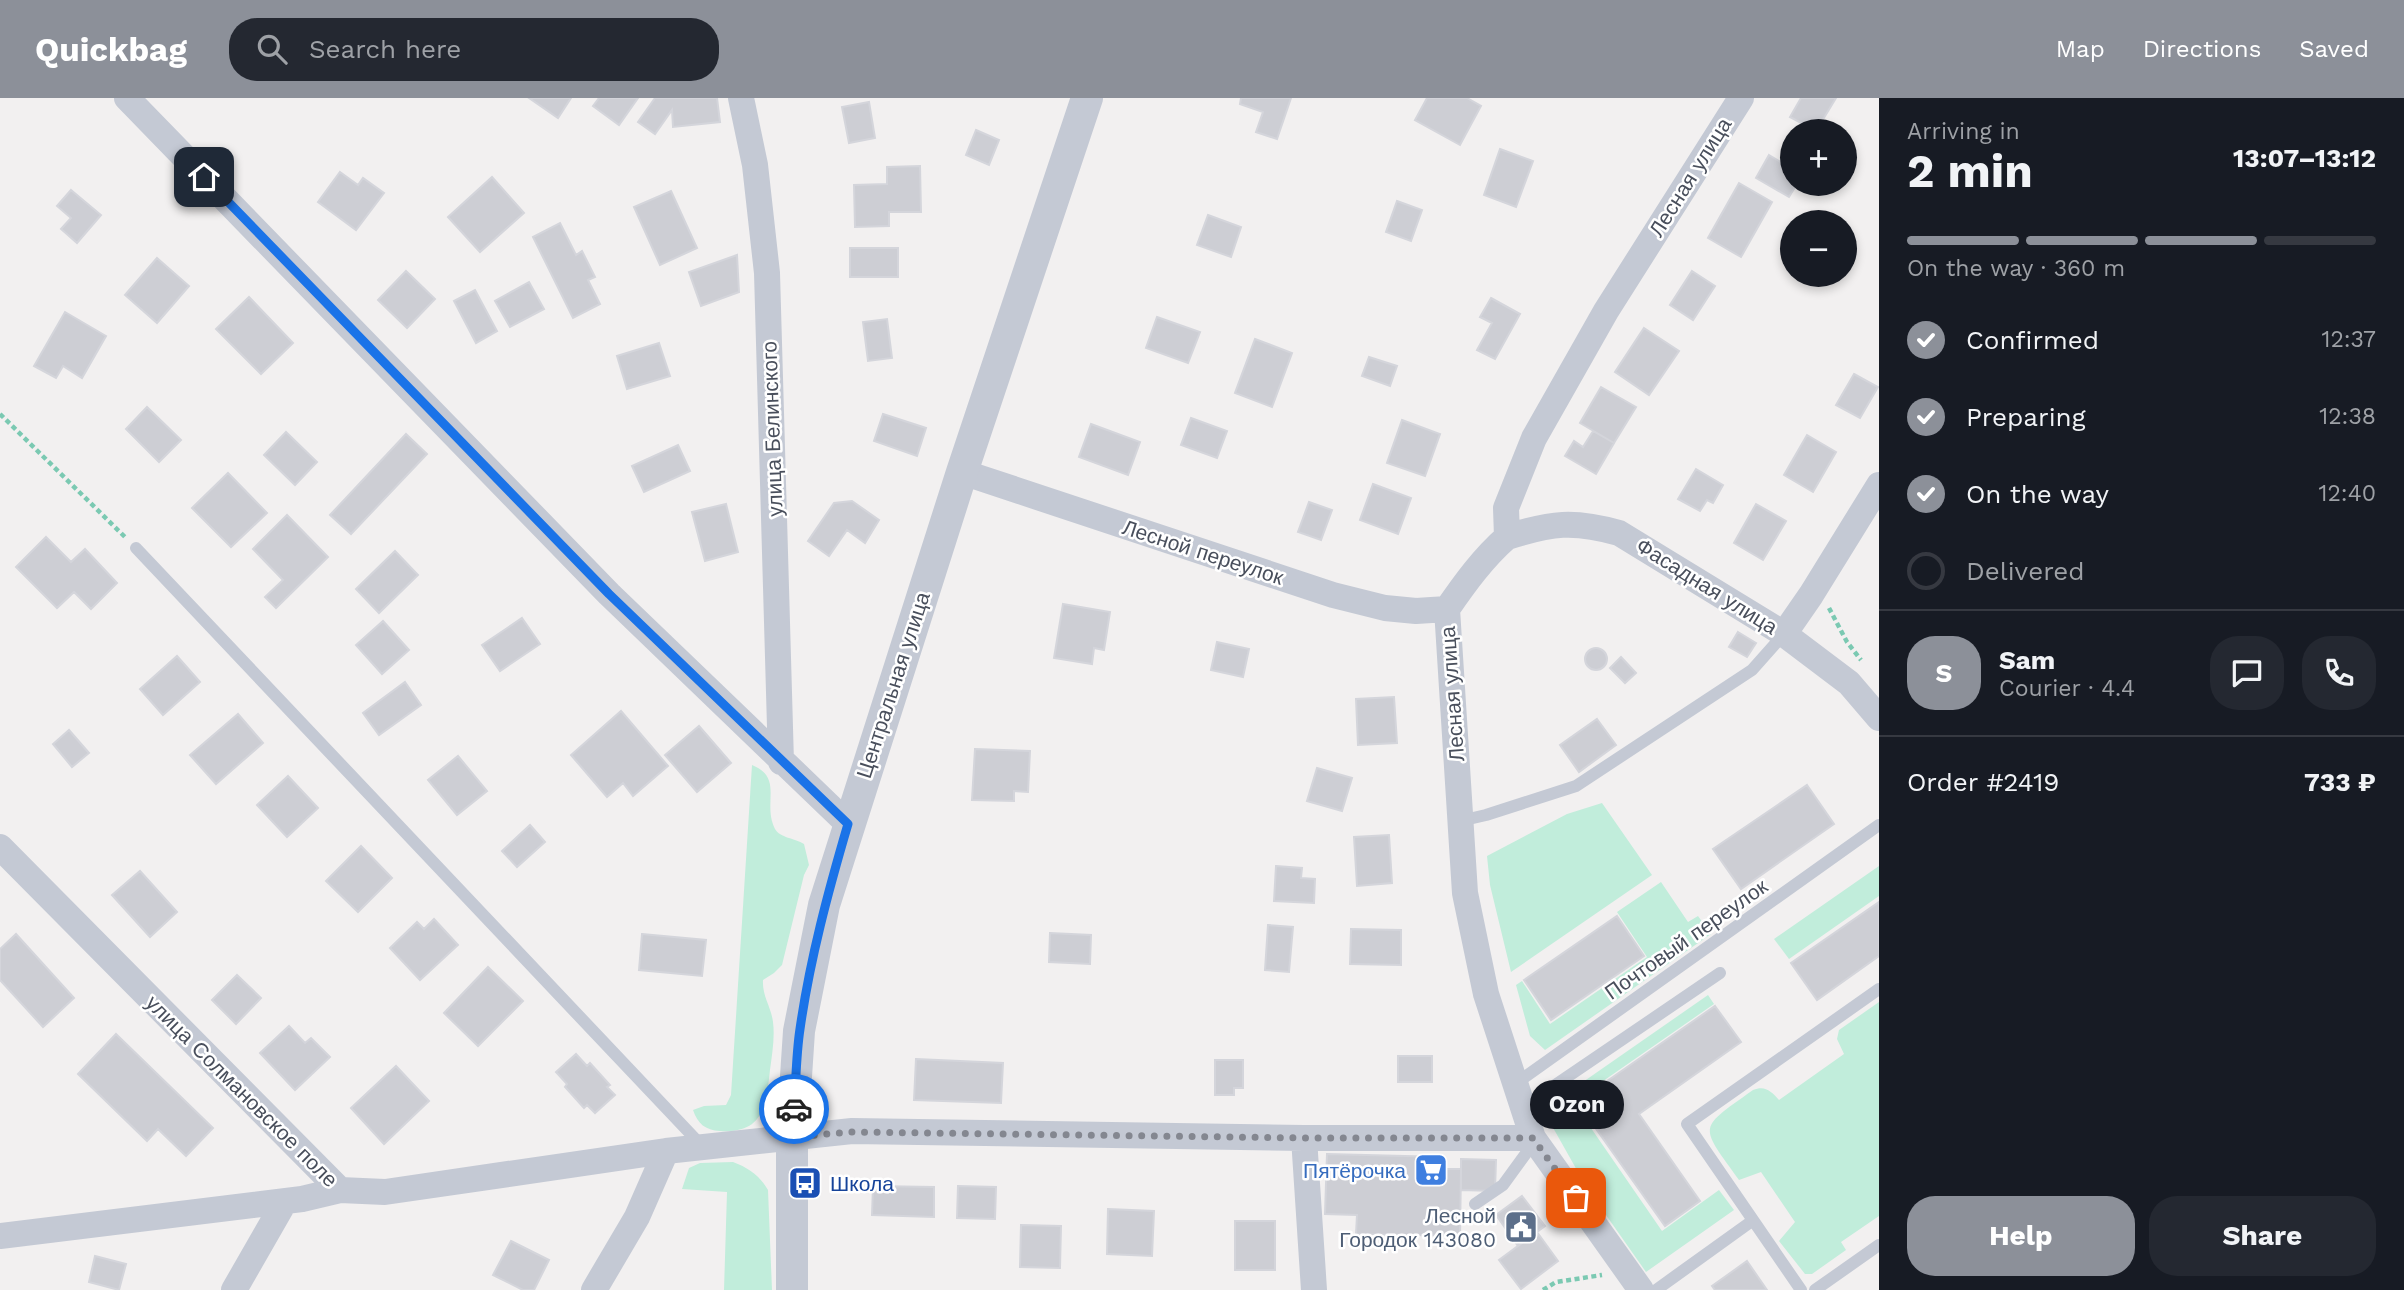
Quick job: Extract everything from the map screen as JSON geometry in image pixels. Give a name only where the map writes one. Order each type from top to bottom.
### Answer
[{"type":"street","points":[[127,98],[609,594],[848,824]]},
{"type":"street","name":"улица Белинского","points":[[741,98],[755,165],[767,273],[781,762]]},
{"type":"street","name":"Центральная улица","points":[[792,1290],[792,1137],[799,1031],[824,905],[962,472],[1087,98]]},
{"type":"street","name":"Лесная улица","points":[[1634,1280],[1534,1139],[1483,981],[1465,893],[1447,609],[1482,561],[1507,537],[1506,508],[1535,438],[1606,311],[1741,98]]},
{"type":"street","name":"Лесной переулок","points":[[962,472],[1333,595],[1385,608],[1416,611],[1447,609]]},
{"type":"street","points":[[1784,634],[1879,485]]},
{"type":"street","name":"Фасадная улица","points":[[1507,537],[1547,525],[1590,524],[1619,533],[1784,634],[1849,683],[1879,718]]},
{"type":"street","name":"улица Солмановское поле","points":[[0,847],[340,1190],[384,1192],[666,1151],[852,1132],[1534,1139]]},
{"type":"street","points":[[1304,1138],[1314,1290]]},
{"type":"street","points":[[594,1290],[637,1217],[666,1151]]},
{"type":"street","points":[[0,1236],[302,1199],[340,1190]]},
{"type":"street","points":[[234,1290],[285,1201]]},
{"type":"lane","points":[[136,548],[702,1147]]},
{"type":"lane","points":[[1460,821],[1486,816],[1576,786],[1752,670],[1784,634]]},
{"type":"lane","name":"Почтовый переулок","points":[[1519,1096],[1879,825]]},
{"type":"lane","points":[[1519,1096],[1720,973]]},
{"type":"lane","points":[[1801,1290],[1687,1124],[1879,989]]},
{"type":"lane","points":[[1475,1204],[1503,1185],[1534,1139]]},
{"type":"lane","points":[[1656,1290],[1752,1221]]},
{"type":"lane","points":[[1815,1290],[1879,1245]]},
{"type":"path","points":[[0,414],[136,548]]},
{"type":"path","points":[[1811,595],[1829,607],[1847,642],[1863,662]]},
{"type":"path","points":[[1543,1290],[1556,1282],[1634,1280]]},
{"type":"green space","points":[[752,765],[762,770],[770,784],[770,810],[775,829],[780,834],[804,844],[809,865],[804,875],[782,965],[763,980],[774,1034],[764,1105],[760,1115],[746,1128],[720,1131],[703,1125],[693,1110],[704,1106],[726,1105],[731,1095]]},
{"type":"green space","points":[[1602,803],[1652,875],[1511,972],[1490,885],[1487,856],[1567,814]]},
{"type":"green space","points":[[1879,866],[1879,896],[1789,959],[1774,939]]},
{"type":"green space","points":[[1661,882],[1688,922],[1698,916],[1711,934],[1545,1050],[1530,1036],[1516,985],[1522,981],[1550,1024],[1647,957],[1617,912]]},
{"type":"green space","points":[[1708,995],[1714,1004],[1573,1102],[1662,1231],[1719,1190],[1734,1210],[1646,1272],[1587,1188],[1547,1117],[1547,1107]]},
{"type":"green space","points":[[1879,1002],[1879,1216],[1841,1242],[1846,1250],[1812,1274],[1805,1274],[1779,1241],[1795,1222],[1761,1172],[1739,1180],[1716,1148],[1710,1129],[1713,1121],[1753,1090],[1768,1090],[1779,1100],[1844,1054],[1837,1039],[1839,1030]]},
{"type":"green space","points":[[733,1162],[754,1173],[768,1190],[772,1290],[724,1290],[727,1192],[682,1189],[689,1168],[700,1163]]},
{"type":"building","points":[[529,98],[571,98],[558,118]]},
{"type":"building","points":[[599,98],[638,98],[619,125],[593,106]]},
{"type":"building","points":[[655,98],[717,98],[720,122],[673,127],[672,110],[655,134],[638,122]]},
{"type":"building","points":[[1241,98],[1291,98],[1277,139],[1256,132],[1263,112],[1240,104]]},
{"type":"building","points":[[1427,98],[1467,98],[1481,106],[1460,145],[1415,120]]},
{"type":"building","points":[[1801,98],[1836,98],[1823,119],[1790,117]]},
{"type":"building","points":[[869,102],[875,138],[849,143],[842,107]]},
{"type":"building","points":[[976,130],[999,140],[989,165],[966,155]]},
{"type":"building","points":[[1500,149],[1533,161],[1516,207],[1484,195]]},
{"type":"building","points":[[1769,155],[1780,162],[1780,192],[1756,178]]},
{"type":"building","points":[[920,166],[921,212],[889,212],[889,226],[855,227],[854,185],[887,184],[887,167]]},
{"type":"building","points":[[340,172],[358,185],[363,178],[384,193],[356,230],[318,202]]},
{"type":"building","points":[[492,177],[524,213],[480,252],[448,217]]},
{"type":"building","points":[[1739,183],[1772,202],[1741,257],[1708,238]]},
{"type":"building","points":[[71,190],[101,215],[77,243],[61,229],[71,218],[57,206]]},
{"type":"building","points":[[671,191],[697,248],[660,265],[634,207]]},
{"type":"building","points":[[1397,201],[1422,210],[1411,241],[1386,232]]},
{"type":"building","points":[[1208,215],[1241,227],[1231,257],[1197,245]]},
{"type":"building","points":[[560,223],[576,255],[582,251],[595,277],[588,280],[600,304],[573,318],[533,237]]},
{"type":"building","points":[[850,248],[898,248],[898,277],[850,277]]},
{"type":"building","points":[[737,255],[739,292],[701,306],[689,272]]},
{"type":"building","points":[[157,258],[189,286],[157,323],[125,295]]},
{"type":"building","points":[[406,271],[435,299],[407,328],[378,300]]},
{"type":"building","points":[[1692,271],[1715,286],[1693,320],[1670,305]]},
{"type":"building","points":[[529,282],[544,309],[510,327],[495,301]]},
{"type":"building","points":[[475,290],[497,331],[476,343],[454,301]]},
{"type":"building","points":[[249,297],[293,343],[261,374],[216,329]]},
{"type":"building","points":[[1491,298],[1520,314],[1495,359],[1477,350],[1492,323],[1480,317]]},
{"type":"building","points":[[65,312],[106,336],[82,378],[63,366],[56,378],[34,366]]},
{"type":"building","points":[[1157,317],[1200,332],[1188,363],[1146,348]]},
{"type":"building","points":[[887,319],[892,358],[868,361],[863,322]]},
{"type":"building","points":[[1644,328],[1679,351],[1649,395],[1615,372]]},
{"type":"building","points":[[1255,339],[1292,353],[1272,407],[1235,393]]},
{"type":"building","points":[[659,343],[670,376],[627,389],[617,356]]},
{"type":"building","points":[[1369,357],[1397,366],[1390,386],[1362,376]]},
{"type":"building","points":[[1854,374],[1878,387],[1860,418],[1836,405]]},
{"type":"building","points":[[1601,387],[1636,407],[1614,443],[1580,423]]},
{"type":"building","points":[[147,407],[181,440],[159,462],[126,429]]},
{"type":"building","points":[[883,414],[926,428],[917,456],[874,441]]},
{"type":"building","points":[[1191,418],[1227,431],[1217,458],[1181,445]]},
{"type":"building","points":[[1402,420],[1440,434],[1425,476],[1387,463]]},
{"type":"building","points":[[1091,424],[1140,442],[1128,475],[1079,457]]},
{"type":"building","points":[[1593,431],[1614,443],[1596,474],[1565,456],[1574,441],[1583,447]]},
{"type":"building","points":[[286,432],[317,462],[295,485],[264,455]]},
{"type":"building","points":[[406,434],[427,454],[351,534],[330,515]]},
{"type":"building","points":[[1807,435],[1836,452],[1813,492],[1784,475]]},
{"type":"building","points":[[678,445],[690,471],[644,492],[632,466]]},
{"type":"building","points":[[1696,469],[1723,485],[1713,503],[1707,500],[1700,511],[1678,499]]},
{"type":"building","points":[[228,473],[267,513],[231,547],[192,508]]},
{"type":"building","points":[[1373,484],[1411,498],[1398,534],[1360,520]]},
{"type":"building","points":[[852,501],[879,520],[865,543],[847,530],[829,556],[808,541],[834,503]]},
{"type":"building","points":[[1309,502],[1332,510],[1321,540],[1298,532]]},
{"type":"building","points":[[726,504],[738,552],[705,561],[692,512]]},
{"type":"building","points":[[1756,504],[1786,521],[1763,560],[1734,543]]},
{"type":"building","points":[[287,515],[328,557],[276,608],[265,597],[283,580],[253,549]]},
{"type":"building","points":[[46,537],[71,562],[85,549],[117,583],[91,609],[74,592],[57,608],[16,567]]},
{"type":"building","points":[[395,551],[418,575],[379,613],[356,589]]},
{"type":"building","points":[[1063,604],[1110,612],[1104,650],[1094,648],[1092,664],[1054,658]]},
{"type":"building","points":[[522,618],[540,644],[500,671],[482,645]]},
{"type":"building","points":[[383,621],[409,650],[382,674],[356,645]]},
{"type":"building","points":[[1738,632],[1756,643],[1747,657],[1729,647]]},
{"type":"building","points":[[1217,642],[1249,649],[1243,677],[1211,670]]},
{"type":"building","points":[[1596,648],[1604,651],[1607,659],[1604,667],[1596,670],[1588,667],[1585,659],[1588,651]]},
{"type":"building","points":[[177,656],[200,682],[163,715],[140,689]]},
{"type":"building","points":[[1621,657],[1636,673],[1625,683],[1610,668]]},
{"type":"building","points":[[405,682],[421,705],[379,735],[363,713]]},
{"type":"building","points":[[1394,697],[1397,743],[1358,745],[1356,699]]},
{"type":"building","points":[[621,711],[668,766],[633,796],[623,783],[607,797],[571,755]]},
{"type":"building","points":[[238,714],[263,743],[216,784],[190,755]]},
{"type":"building","points":[[1597,719],[1616,745],[1579,772],[1560,745]]},
{"type":"building","points":[[699,726],[731,763],[697,792],[665,755]]},
{"type":"building","points":[[69,730],[89,753],[72,767],[53,744]]},
{"type":"building","points":[[975,749],[1030,751],[1028,792],[1014,791],[1014,801],[972,800]]},
{"type":"building","points":[[458,756],[487,791],[457,815],[428,780]]},
{"type":"building","points":[[1317,768],[1352,778],[1342,811],[1307,801]]},
{"type":"building","points":[[288,776],[318,808],[287,837],[257,805]]},
{"type":"building","points":[[1807,785],[1834,824],[1741,889],[1713,849]]},
{"type":"building","points":[[530,825],[545,842],[517,867],[502,851]]},
{"type":"building","points":[[1389,835],[1392,883],[1357,886],[1354,837]]},
{"type":"building","points":[[361,846],[392,878],[358,912],[326,881]]},
{"type":"building","points":[[1276,866],[1302,868],[1301,878],[1315,879],[1314,903],[1274,901]]},
{"type":"building","points":[[140,871],[177,912],[150,937],[112,895]]},
{"type":"building","points":[[1879,902],[1879,956],[1817,1000],[1791,963]]},
{"type":"building","points":[[1617,916],[1644,956],[1551,1020],[1524,980]]},
{"type":"building","points":[[434,919],[458,945],[420,980],[390,948],[417,922],[424,929]]},
{"type":"building","points":[[1268,925],[1293,927],[1289,972],[1265,970]]},
{"type":"building","points":[[1351,929],[1401,930],[1401,965],[1350,964]]},
{"type":"building","points":[[1050,933],[1091,935],[1090,964],[1049,962]]},
{"type":"building","points":[[16,934],[74,998],[43,1027],[0,980],[0,949]]},
{"type":"building","points":[[642,934],[706,940],[702,976],[639,970]]},
{"type":"building","points":[[488,967],[523,1001],[478,1046],[444,1013]]},
{"type":"building","points":[[237,975],[261,998],[236,1024],[212,1000]]},
{"type":"building","points":[[1715,1006],[1741,1042],[1639,1114],[1700,1201],[1665,1226],[1577,1102]]},
{"type":"building","points":[[289,1026],[305,1043],[311,1038],[330,1057],[295,1090],[260,1053]]},
{"type":"building","points":[[116,1034],[213,1128],[186,1156],[158,1129],[147,1141],[78,1074]]},
{"type":"building","points":[[576,1054],[587,1066],[590,1063],[610,1085],[607,1087],[615,1095],[595,1113],[587,1105],[584,1108],[565,1087],[567,1084],[556,1072]]},
{"type":"building","points":[[1398,1056],[1432,1056],[1432,1082],[1398,1082]]},
{"type":"building","points":[[916,1059],[1003,1063],[1001,1103],[914,1100]]},
{"type":"building","points":[[1215,1060],[1243,1060],[1243,1088],[1234,1088],[1234,1095],[1215,1095]]},
{"type":"building","points":[[396,1066],[429,1101],[384,1144],[351,1108]]},
{"type":"building","points":[[1327,1154],[1443,1157],[1443,1169],[1461,1169],[1460,1236],[1356,1234],[1357,1215],[1325,1214]]},
{"type":"building","points":[[1461,1159],[1496,1160],[1495,1191],[1461,1190]]},
{"type":"building","points":[[873,1186],[934,1187],[934,1217],[872,1215]]},
{"type":"building","points":[[958,1186],[996,1187],[995,1219],[957,1218]]},
{"type":"building","points":[[1522,1196],[1545,1226],[1518,1246],[1496,1215]]},
{"type":"building","points":[[1108,1209],[1154,1211],[1152,1256],[1107,1254]]},
{"type":"building","points":[[1235,1221],[1275,1221],[1275,1270],[1235,1270]]},
{"type":"building","points":[[1021,1225],[1061,1226],[1060,1268],[1020,1267]]},
{"type":"building","points":[[1537,1232],[1558,1261],[1521,1289],[1499,1260]]},
{"type":"building","points":[[511,1241],[549,1260],[534,1290],[523,1290],[493,1275]]},
{"type":"building","points":[[95,1256],[126,1264],[119,1290],[89,1282]]},
{"type":"building","points":[[1747,1261],[1767,1290],[1715,1290],[1712,1286]]},
{"type":"way so far","points":[[794,1109],[792,1137],[852,1132],[1533,1138],[1576,1198]]},
{"type":"place","name":"Пятёрочка","points":[[1431,1170]]},
{"type":"place","name":"Школа","points":[[805,1183]]},
{"type":"place","name":"Ozon","points":[[1576,1198]]},
{"type":"place","name":"Лесной Городок 143080","points":[[1521,1227]]},
{"type":"route","points":[[204,177],[609,594],[848,824],[813,953],[799,1031],[794,1109]]}]
